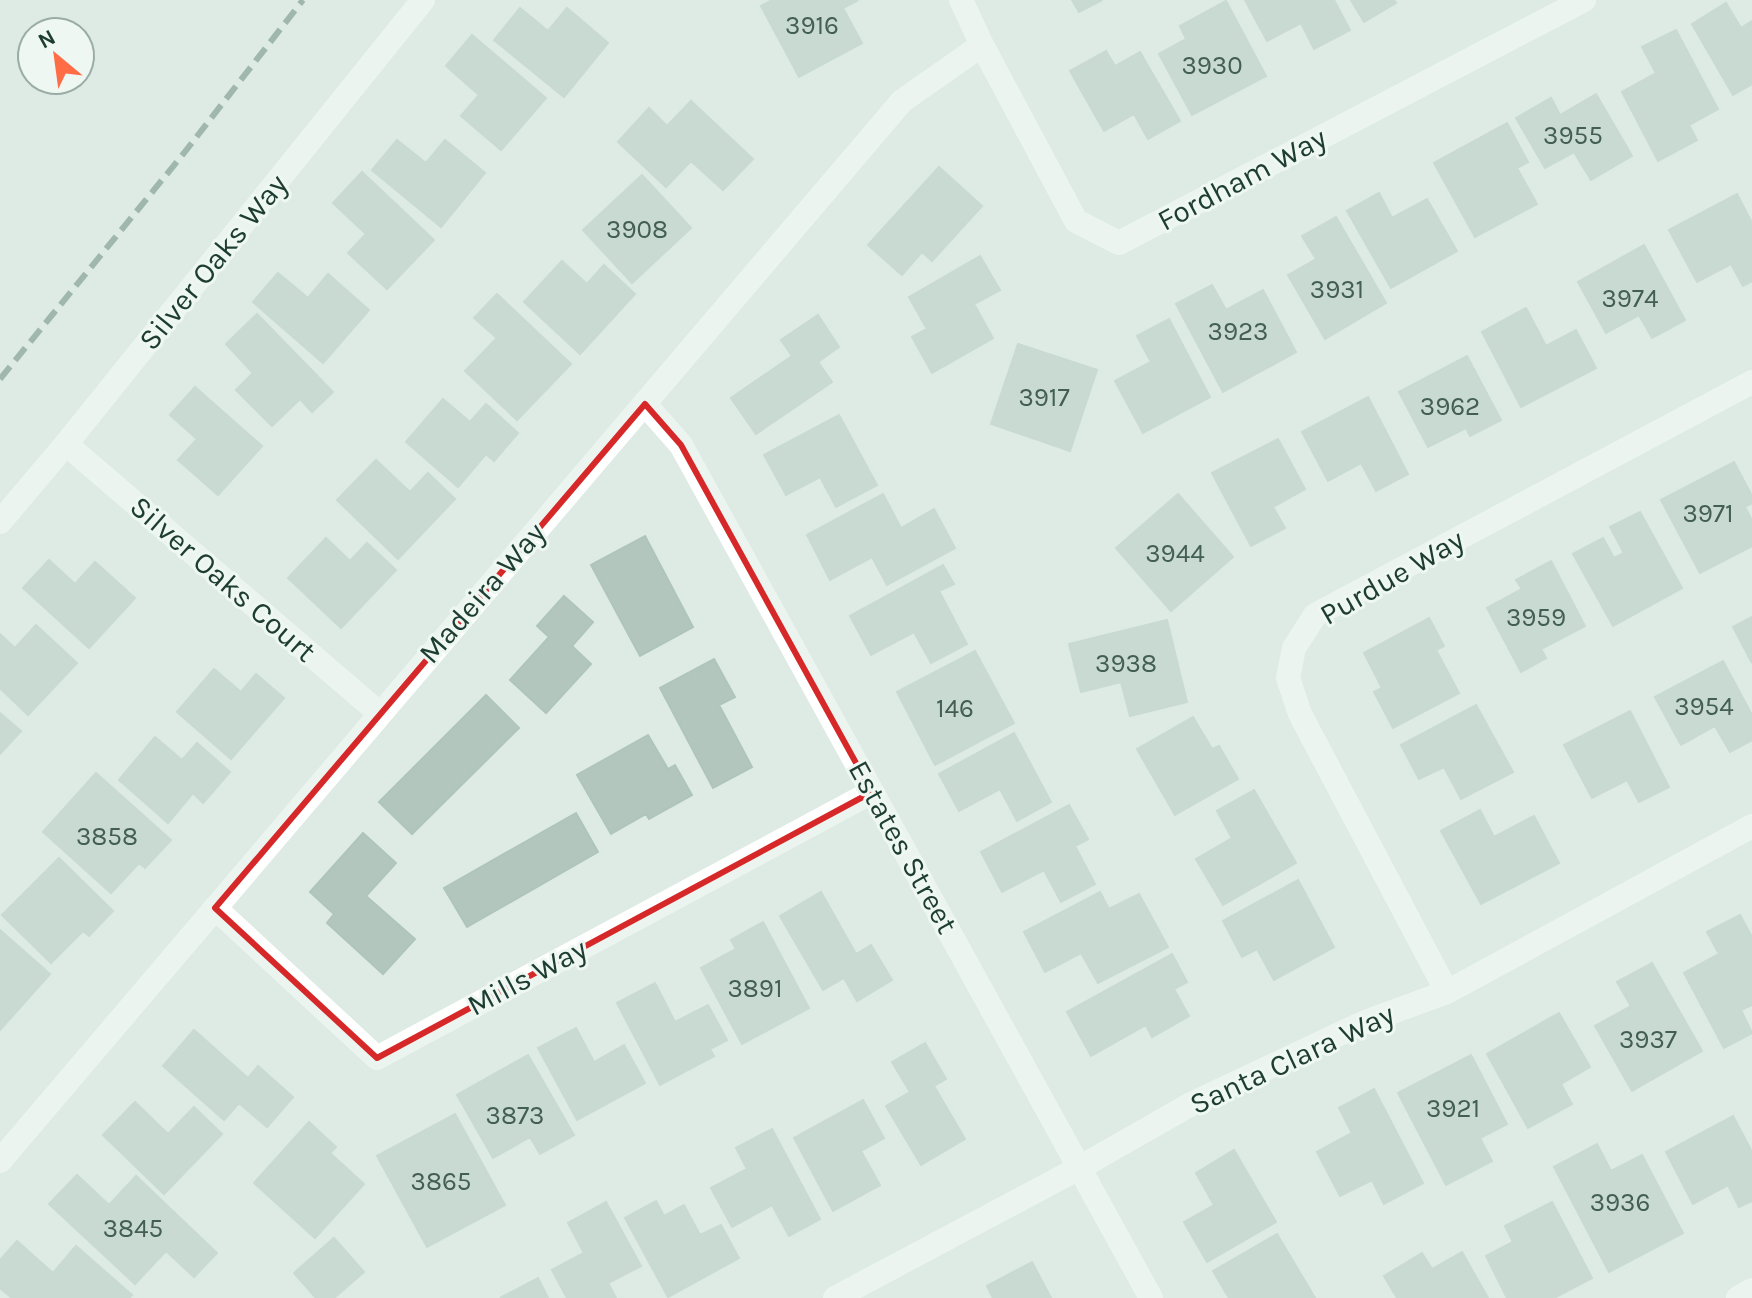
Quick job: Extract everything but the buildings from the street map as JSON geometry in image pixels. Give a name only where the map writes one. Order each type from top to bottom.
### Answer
[{"type":"street","name":"Silver Oaks Way","points":[[0,522],[423,0]]},
{"type":"street","points":[[961,0],[982,45]]},
{"type":"street","name":"Fordham Way","points":[[982,45],[1076,221],[1119,243],[1584,0]]},
{"type":"street","name":"Madeira Way","points":[[0,1161],[902,101],[982,45]]},
{"type":"street","name":"Purdue Way","points":[[1447,992],[1300,714],[1288,678],[1294,648],[1315,615],[1752,382]]},
{"type":"street","name":"Estates Street","points":[[645,404],[681,445],[1151,1298]]},
{"type":"street","name":"Silver Oaks Court","points":[[66,444],[379,713]]},
{"type":"street","name":"Mills Way","points":[[215,908],[377,1058],[872,792]]},
{"type":"street","name":"Santa Clara Way","points":[[835,1298],[1079,1168],[1193,1103],[1365,1022],[1447,992],[1752,826]]},
{"type":"street","points":[[1738,1298],[1752,1290]]},
{"type":"highlighted area","points":[[645,404],[681,445],[872,792],[377,1058],[215,908]]},
{"type":"railway","points":[[0,379],[184,153],[303,0]]}]
